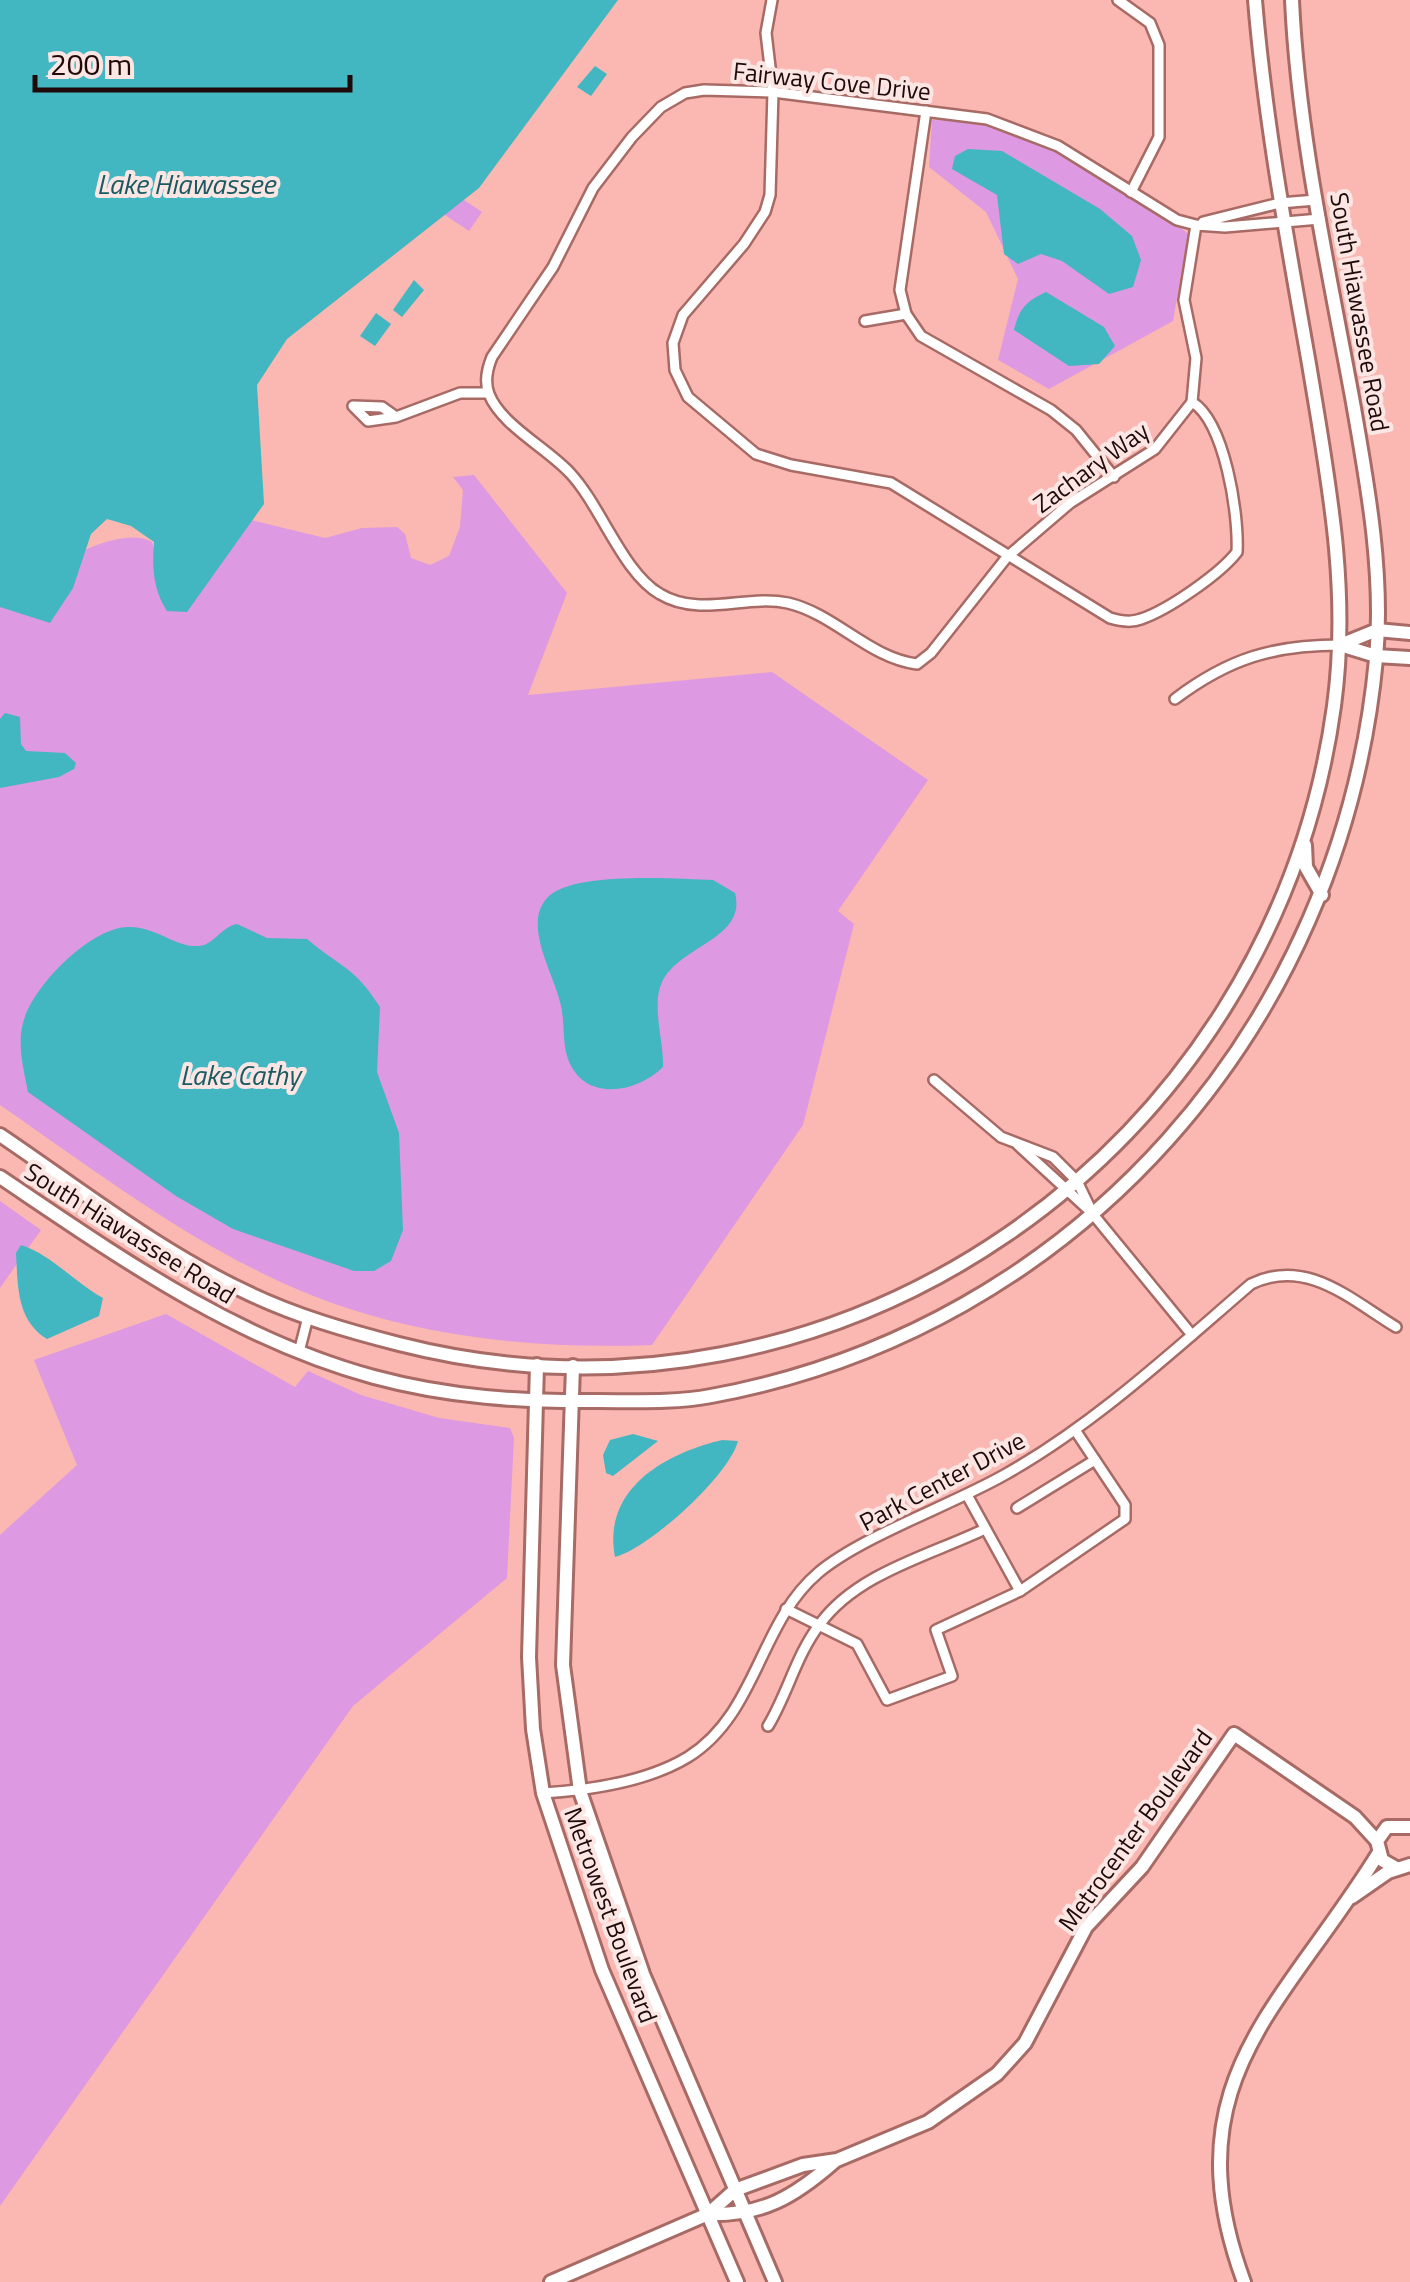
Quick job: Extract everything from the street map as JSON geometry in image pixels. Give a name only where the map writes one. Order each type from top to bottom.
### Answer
[{"type":"street","points":[[772,0],[766,33],[773,92],[772,178],[765,212],[683,315],[673,343],[675,370],[688,397],[756,454],[790,465],[891,482],[940,509],[1006,557],[1105,615],[1124,622],[1142,620],[1224,568],[1237,552],[1223,457],[1206,410],[1192,402],[1196,358],[1184,300],[1196,225],[1280,203],[1316,200]]},
{"type":"street","points":[[1118,0],[1150,23],[1159,45],[1159,136],[1131,192]]},
{"type":"street","name":"South Hiawassee Road","points":[[0,1134],[192,1262],[246,1293],[308,1317],[422,1349],[537,1365],[695,1362],[820,1327],[949,1270],[1077,1181],[1150,1112],[1224,1012],[1282,902],[1323,766],[1340,645],[1336,526],[1280,203],[1255,0]]},
{"type":"street","name":"South Hiawassee Road","points":[[0,1177],[165,1287],[217,1317],[298,1352],[394,1382],[460,1396],[534,1402],[706,1398],[856,1354],[934,1322],[991,1291],[1092,1213],[1168,1142],[1230,1063],[1279,985],[1322,895],[1356,783],[1376,656],[1377,579],[1365,470],[1316,200],[1292,0]]},
{"type":"street","name":"Fairway Cove Drive","points":[[488,393],[486,374],[492,357],[556,262],[594,188],[637,132],[661,107],[685,93],[720,89],[773,92],[987,118],[1024,130],[1177,220],[1224,227],[1320,219]]},
{"type":"street","points":[[926,111],[900,290],[906,314],[922,336],[1076,430],[1114,477]]},
{"type":"street","points":[[865,321],[906,314]]},
{"type":"street","points":[[396,416],[460,394],[488,393]]},
{"type":"street","name":"Zachary Way","points":[[488,393],[499,410],[571,473],[639,576],[658,593],[677,602],[703,606],[782,602],[806,608],[898,662],[917,664],[931,653],[1006,557],[1070,502],[1154,449],[1192,402]]},
{"type":"street","points":[[1340,645],[1377,630],[1410,633]]},
{"type":"street","points":[[1175,699],[1260,652],[1294,645],[1340,645],[1376,656],[1410,658]]},
{"type":"street","points":[[1305,832],[1306,866],[1322,895]]},
{"type":"street","points":[[934,1080],[984,1127],[1018,1145],[1042,1150],[1077,1181],[1092,1213]]},
{"type":"street","points":[[1018,1145],[1092,1213],[1192,1335]]},
{"type":"street","name":"Park Center Drive","points":[[543,1793],[580,1791],[664,1770],[692,1754],[721,1728],[743,1698],[786,1609],[834,1562],[967,1494],[1074,1430],[1251,1284],[1271,1274],[1294,1272],[1314,1277],[1396,1327]]},
{"type":"street","points":[[298,1352],[308,1317]]},
{"type":"street","name":"Metrowest Boulevard","points":[[537,1365],[530,1658],[532,1729],[543,1793],[602,1970],[737,2282]]},
{"type":"street","name":"Metrowest Boulevard","points":[[573,1366],[563,1665],[580,1791],[643,1974],[775,2282]]},
{"type":"street","points":[[786,1609],[857,1644],[878,1690],[893,1700],[952,1676],[936,1630],[1020,1591],[1126,1519],[1124,1505],[1074,1430]]},
{"type":"street","points":[[1017,1508],[1095,1460]]},
{"type":"street","points":[[967,1494],[1020,1591]]},
{"type":"street","points":[[768,1726],[786,1695],[790,1674],[819,1625],[867,1583],[986,1529]]},
{"type":"street","name":"Metrocenter Boulevard","points":[[708,2214],[736,2190],[803,2164],[837,2160],[928,2122],[997,2074],[1025,2043],[1086,1927],[1142,1867],[1234,1734],[1355,1817],[1377,1847],[1403,1866]]},
{"type":"street","points":[[1244,2282],[1224,2227],[1219,2174],[1224,2108],[1244,2052],[1346,1902],[1377,1847],[1410,1809]]},
{"type":"street","name":"Metrocenter Boulevard","points":[[1355,1817],[1399,1826]]},
{"type":"street","points":[[1346,1902],[1403,1866]]},
{"type":"street","name":"Metrocenter Boulevard","points":[[747,2215],[808,2184],[837,2160]]},
{"type":"street","points":[[550,2282],[708,2214],[747,2215]]},
{"type":"shaded area","points":[[932,120],[993,121],[1069,153],[1158,215],[1124,180],[1188,234],[1173,321],[1049,389],[998,360],[1018,279],[986,212],[929,167]]},
{"type":"shaded area","points":[[458,196],[482,212],[469,231],[445,215]]},
{"type":"shaded area","points":[[474,475],[567,593],[528,695],[772,672],[928,780],[838,911],[854,924],[803,1125],[652,1345],[504,1341],[407,1325],[313,1296],[198,1238],[0,1105],[0,592],[98,545],[137,538],[152,542],[156,554],[234,516],[325,538],[362,528],[397,527],[405,534],[411,558],[430,565],[449,556],[460,527],[463,490],[453,477]]},
{"type":"shaded area","points":[[0,1201],[41,1230],[0,1288]]},
{"type":"shaded area","points":[[166,1314],[295,1387],[308,1371],[361,1395],[439,1418],[510,1428],[514,1438],[507,1578],[353,1706],[0,2206],[0,1535],[77,1465],[34,1360]]},
{"type":"water","name":"Lake Hiawassee","points":[[0,0],[618,0],[479,188],[287,339],[257,385],[264,504],[187,612],[167,611],[162,603],[154,578],[154,542],[131,526],[107,519],[91,534],[73,588],[50,623],[0,607]]},
{"type":"water","points":[[595,66],[607,74],[591,96],[577,87]]},
{"type":"water","points":[[968,149],[1002,151],[1100,209],[1132,236],[1141,260],[1133,287],[1109,294],[1062,261],[1041,254],[1018,264],[1004,254],[997,195],[952,169],[955,156]]},
{"type":"water","points":[[414,280],[424,290],[402,317],[393,310]]},
{"type":"water","points":[[1046,292],[1104,327],[1115,346],[1099,364],[1069,366],[1014,330],[1024,306]]},
{"type":"water","points":[[376,313],[391,324],[375,346],[360,336]]},
{"type":"water","points":[[5,713],[20,717],[21,744],[26,751],[65,753],[76,763],[74,769],[59,777],[0,788],[0,719]]},
{"type":"water","points":[[626,878],[713,880],[735,893],[736,909],[722,932],[671,969],[662,982],[658,1012],[663,1067],[626,1087],[598,1088],[586,1082],[576,1073],[566,1053],[561,1006],[539,935],[541,908],[548,897],[580,883]]},
{"type":"water","name":"Lake Cathy","points":[[237,924],[267,938],[307,939],[354,975],[380,1007],[377,1072],[399,1133],[403,1230],[391,1261],[374,1271],[354,1271],[233,1229],[176,1196],[28,1092],[21,1049],[23,1023],[38,993],[79,949],[95,938],[126,927],[146,929],[182,944],[199,946]]},
{"type":"water","points":[[21,1245],[43,1255],[103,1298],[99,1316],[47,1339],[37,1331],[21,1301],[16,1253]]},
{"type":"water","points":[[633,1434],[658,1441],[613,1476],[606,1473],[603,1455],[610,1440]]},
{"type":"water","points":[[722,1440],[738,1441],[732,1456],[704,1491],[666,1526],[615,1557],[613,1533],[618,1512],[642,1478],[679,1455]]}]
